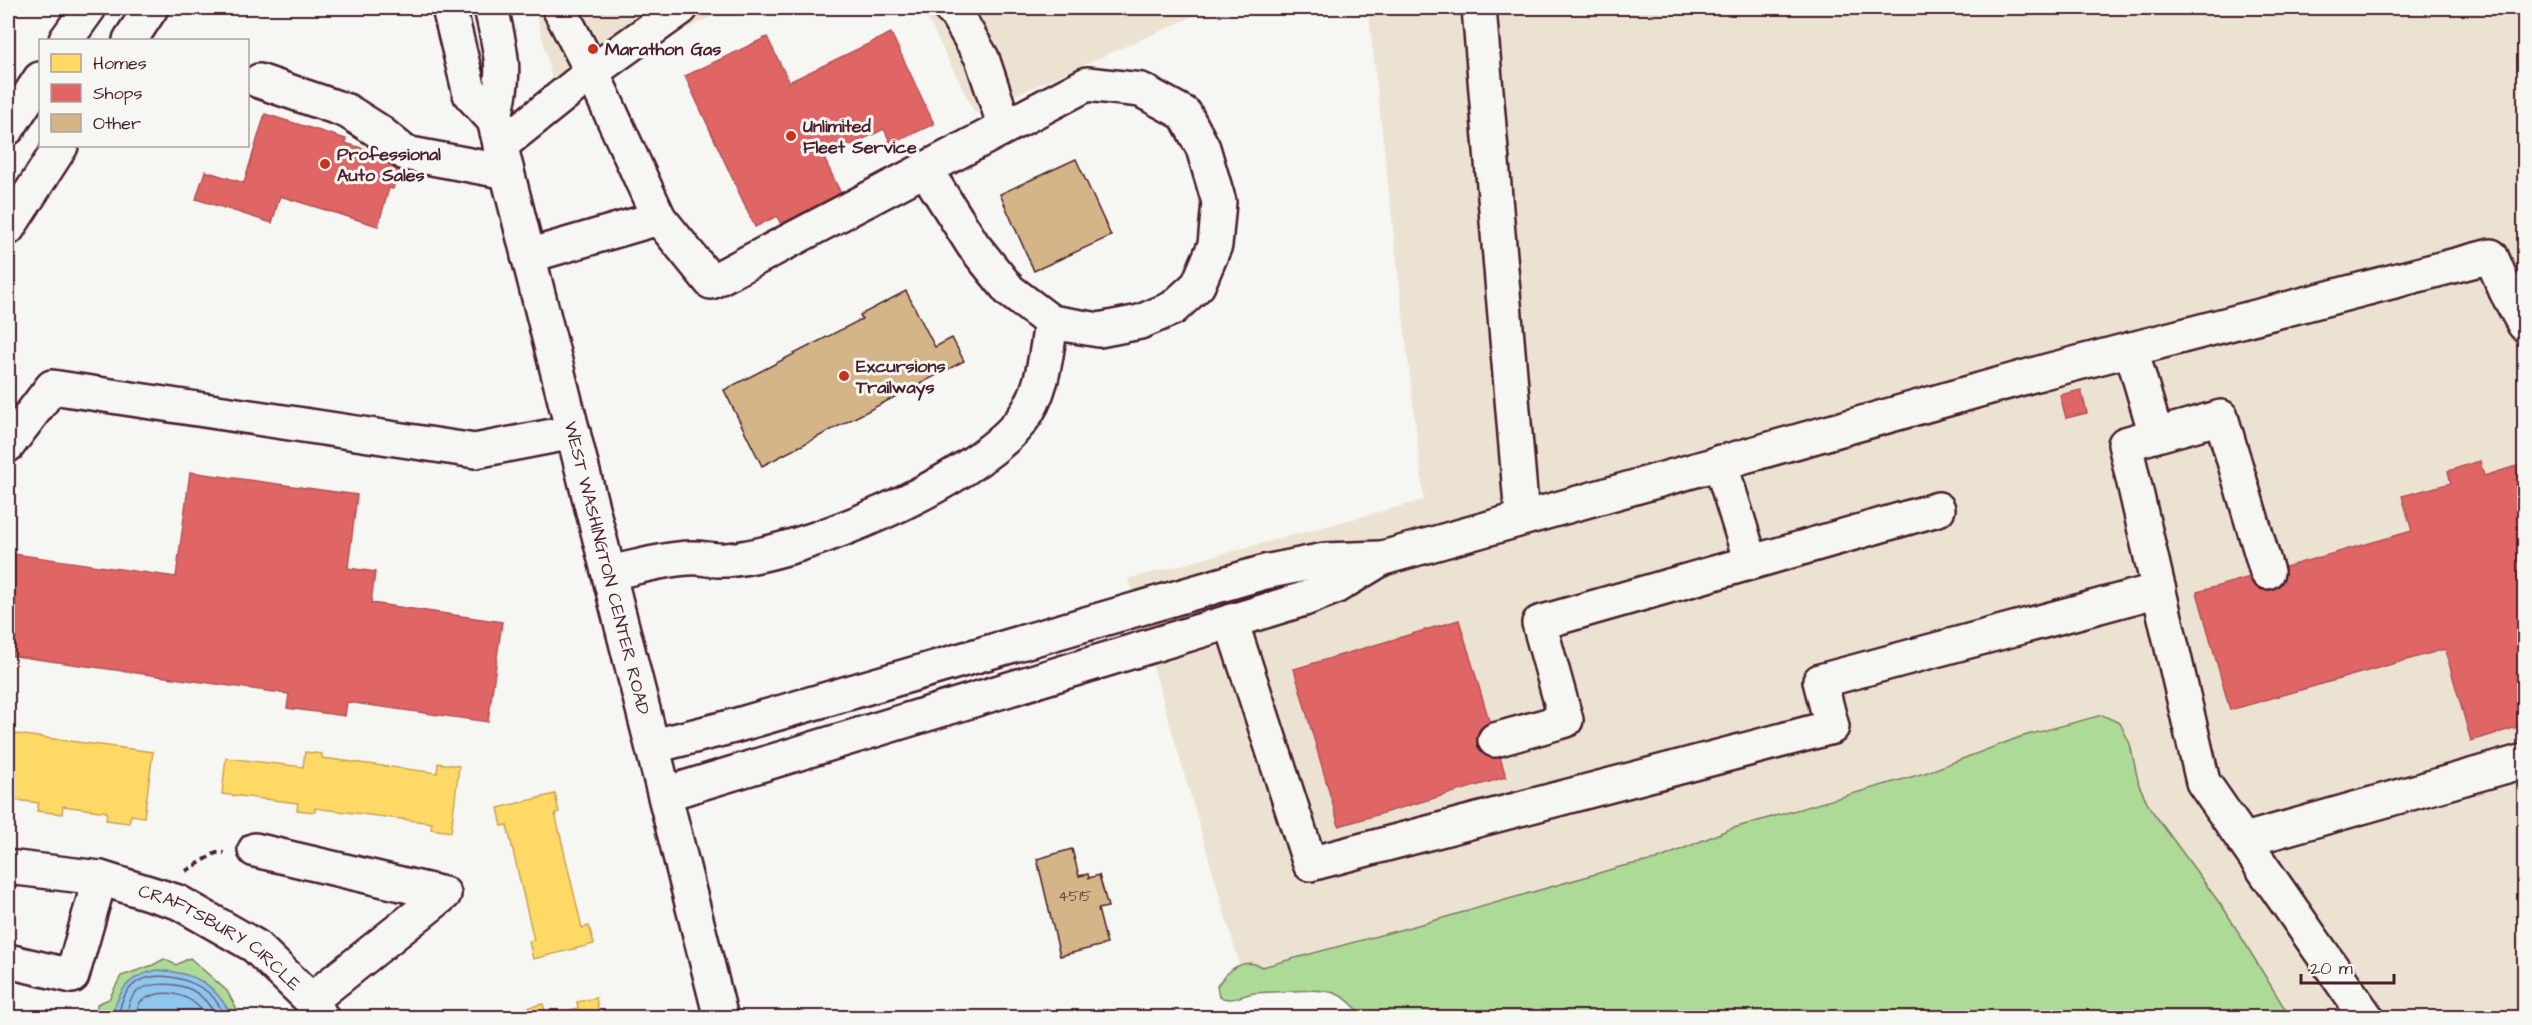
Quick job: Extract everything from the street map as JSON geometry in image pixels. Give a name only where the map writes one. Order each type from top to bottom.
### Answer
[{"type":"main road","points":[[67,39],[89,8]]},
{"type":"main road","points":[[131,39],[151,8]]},
{"type":"main road","name":"WEST WASHINGTON CENTER ROAD","points":[[449,8],[470,94],[500,146]]},
{"type":"main road","name":"WEST WASHINGTON CENTER ROAD","points":[[491,8],[503,61],[500,146],[721,1017]]},
{"type":"main road","points":[[559,8],[592,72],[658,218],[711,282],[925,169],[1087,84],[1141,90],[1185,114],[1203,148],[1219,202],[1215,245],[1198,285],[1173,308],[1140,322],[1099,330],[1051,322],[1010,291],[973,245],[925,169]]},
{"type":"main road","points":[[259,81],[347,111],[377,130],[405,153],[500,146],[592,72],[681,8]]},
{"type":"main road","points":[[1479,8],[1522,517]]},
{"type":"main road","points":[[956,9],[982,58],[1005,127]]},
{"type":"main road","points":[[8,128],[39,81]]},
{"type":"main road","points":[[8,228],[60,147]]},
{"type":"main road","points":[[528,256],[658,218]]},
{"type":"main road","points":[[654,746],[734,726],[1265,572],[1325,560],[1383,558],[1522,517],[2131,349],[2491,256],[2524,324]]},
{"type":"main road","points":[[609,573],[690,558],[725,560],[785,548],[868,520],[955,474],[994,448],[1022,420],[1041,382],[1051,322]]},
{"type":"main road","points":[[2131,349],[2156,435]]},
{"type":"main road","points":[[8,445],[52,387],[475,451],[573,432]]},
{"type":"main road","points":[[2267,572],[2221,417],[2125,444],[2203,782],[2367,1017]]},
{"type":"main road","points":[[1720,462],[1751,562]]},
{"type":"main road","points":[[1495,740],[1566,720],[1539,623],[1938,509]]},
{"type":"main road","points":[[665,794],[1335,587],[1383,558]]},
{"type":"main road","points":[[1231,621],[1310,864],[1832,728],[1820,681],[2159,590]]},
{"type":"main road","points":[[2245,840],[2524,761]]},
{"type":"main road","points":[[255,850],[444,894],[317,1009]]},
{"type":"main road","name":"CRAFTSBURY CIRCLE","points":[[8,867],[100,878],[178,902],[255,946],[317,1009]]},
{"type":"main road","points":[[8,961],[72,976],[100,878]]},
{"type":"path","points":[[179,874],[216,853],[255,850]]},
{"type":"shaded area","name":"Marathon Gas","points":[[535,8],[730,8],[555,91]]},
{"type":"shaded area","points":[[922,8],[1212,8],[975,113]]},
{"type":"shaded area","points":[[1368,8],[2524,8],[2524,1017],[2268,1017],[1244,980],[1128,579],[1424,500]]},
{"type":"green space","points":[[2102,715],[2120,723],[2130,744],[2139,785],[2150,808],[2226,912],[2290,1017],[1363,1018],[1348,1001],[1332,992],[1303,990],[1254,993],[1233,999],[1219,997],[1217,986],[1231,970],[1242,964],[1255,964],[1262,967],[1623,866],[1656,860],[1730,829],[1925,773],[2020,737]]},
{"type":"green space","points":[[190,958],[227,991],[241,1017],[101,1017],[97,1012],[97,1004],[109,999],[121,976],[164,959],[176,965]]},
{"type":"water","points":[[157,970],[170,971],[202,981],[218,995],[232,1017],[111,1017],[121,992],[126,986],[138,976]]},
{"type":"building: Homes","points":[[8,733],[153,752],[144,817],[131,815],[129,823],[106,820],[107,812],[63,806],[62,814],[37,811],[39,803],[8,799]]},
{"type":"building: Homes","points":[[305,752],[322,754],[322,758],[437,773],[438,763],[459,766],[451,832],[431,829],[432,823],[315,808],[315,812],[297,810],[298,803],[222,794],[226,758],[303,767]]},
{"type":"building: Homes","points":[[555,794],[559,812],[555,813],[582,928],[589,926],[594,944],[533,959],[529,941],[534,940],[507,825],[502,826],[498,808]]},
{"type":"building: Homes","points":[[596,998],[600,1018],[493,1016],[543,1004],[546,1016],[578,1008],[577,1002]]},
{"type":"building: Shops","name":"Unlimited Fleet Service","points":[[891,33],[934,124],[891,144],[884,129],[824,158],[844,200],[783,229],[777,216],[755,227],[685,76],[767,37],[789,82]]},
{"type":"building: Shops","name":"Professional Auto Sales","points":[[265,114],[346,139],[345,143],[371,151],[372,147],[403,156],[393,189],[389,188],[378,226],[280,196],[272,223],[196,199],[205,171],[244,183]]},
{"type":"building: Shops","points":[[2081,390],[2087,413],[2066,418],[2060,395]]},
{"type":"building: Shops","points":[[2480,461],[2484,476],[2523,464],[2524,468],[2524,725],[2471,741],[2445,649],[2230,710],[2197,592],[2412,531],[2402,496],[2451,483],[2448,471]]},
{"type":"building: Shops","points":[[190,472],[357,495],[348,568],[375,572],[371,603],[502,622],[488,722],[347,702],[345,716],[287,708],[289,694],[8,655],[8,553],[176,577]]},
{"type":"building: Shops","points":[[1459,620],[1506,777],[1339,826],[1294,669]]},
{"type":"building: Other","points":[[1076,159],[1111,236],[1034,271],[1000,194]]},
{"type":"building: Other","name":"Excursions Trailways","points":[[906,291],[935,347],[952,338],[964,361],[762,466],[724,390],[862,319],[860,315]]},
{"type":"building: Other","points":[[1072,849],[1079,876],[1088,874],[1089,878],[1099,875],[1108,907],[1098,909],[1107,944],[1060,956],[1037,859]]},
{"type":"place","name":"Marathon Gas","points":[[593,49]]},
{"type":"place","name":"Unlimited Fleet Service","points":[[791,136]]},
{"type":"place","name":"Professional Auto Sales","points":[[325,164]]},
{"type":"place","name":"Excursions Trailways","points":[[844,376]]}]
